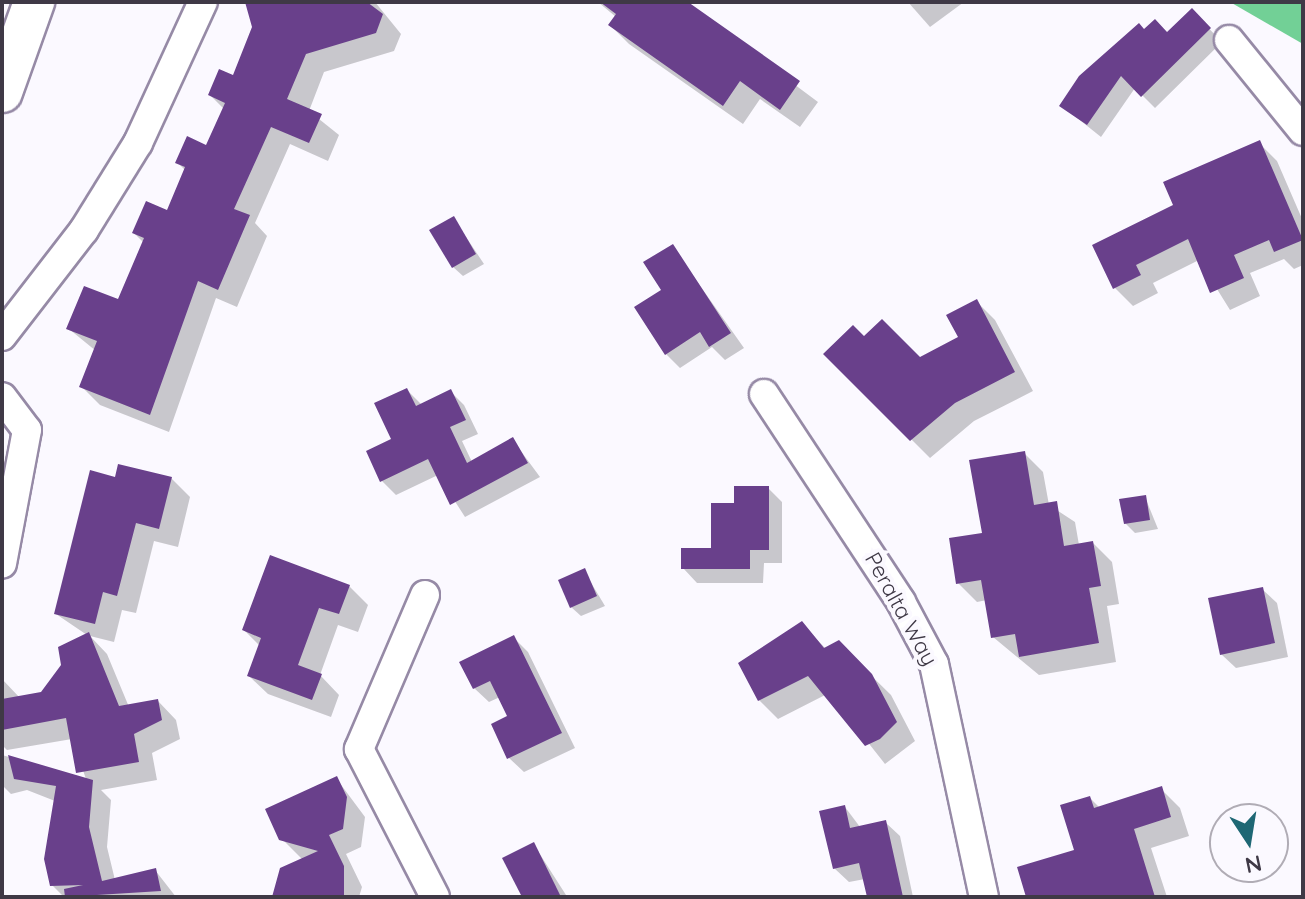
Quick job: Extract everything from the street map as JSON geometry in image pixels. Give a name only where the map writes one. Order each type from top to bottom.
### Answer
[{"type":"main road","points":[[2,92],[34,2]]},
{"type":"street","points":[[2,336],[84,230],[138,143],[203,2]]},
{"type":"street","points":[[1229,40],[1303,131]]},
{"type":"street","name":"Peralta Way","points":[[764,394],[901,602],[934,664],[984,897]]},
{"type":"street","points":[[2,397],[27,430],[2,564]]},
{"type":"street","points":[[425,595],[359,749],[435,897]]},
{"type":"green space","points":[[1230,2],[1303,2],[1303,44]]},
{"type":"building","points":[[245,2],[367,2],[383,14],[376,33],[306,54],[287,99],[322,114],[309,143],[271,127],[234,209],[250,215],[218,290],[198,281],[150,415],[79,387],[97,341],[66,329],[84,286],[118,299],[144,238],[132,233],[146,201],[167,210],[185,167],[175,163],[187,136],[206,145],[225,103],[208,95],[219,69],[233,75],[252,27]]},
{"type":"building","points":[[600,2],[688,2],[800,81],[780,110],[740,81],[723,106],[608,25],[616,14]]},
{"type":"building","points":[[1192,8],[1211,28],[1141,97],[1121,76],[1087,125],[1059,106],[1079,76],[1139,23],[1144,29],[1155,19],[1167,32]]},
{"type":"building","points":[[1260,140],[1303,240],[1274,252],[1269,240],[1234,255],[1244,278],[1210,293],[1188,239],[1136,265],[1141,275],[1113,289],[1092,245],[1173,205],[1163,182]]},
{"type":"building","points":[[454,216],[476,254],[452,268],[429,230]]},
{"type":"building","points":[[673,244],[731,333],[709,347],[700,332],[665,355],[634,307],[661,290],[643,262]]},
{"type":"building","points":[[977,299],[1015,372],[955,403],[910,441],[823,354],[853,325],[864,336],[882,319],[920,357],[958,337],[946,315]]},
{"type":"building","points":[[407,388],[416,406],[451,389],[466,420],[450,427],[467,463],[513,437],[528,463],[450,505],[428,459],[380,482],[366,451],[391,439],[374,403]]},
{"type":"building","points":[[1025,451],[1034,505],[1057,501],[1064,546],[1093,541],[1101,586],[1089,588],[1099,643],[1019,657],[1015,634],[991,638],[981,580],[956,584],[949,538],[982,533],[969,460]]},
{"type":"building","points":[[118,464],[172,477],[159,529],[136,523],[117,596],[103,592],[95,624],[54,614],[90,470],[115,477]]},
{"type":"building","points":[[734,486],[769,486],[769,550],[750,550],[750,569],[681,569],[681,548],[711,548],[711,503],[734,503]]},
{"type":"building","points":[[1146,495],[1150,520],[1124,524],[1119,499]]},
{"type":"building","points":[[270,555],[350,585],[339,614],[319,608],[298,665],[322,674],[312,700],[247,676],[261,638],[242,630]]},
{"type":"building","points":[[585,568],[597,596],[570,608],[558,580]]},
{"type":"building","points":[[1263,587],[1275,643],[1220,655],[1208,598]]},
{"type":"building","points":[[802,621],[824,648],[839,640],[872,674],[897,722],[880,739],[865,746],[808,676],[758,701],[738,663]]},
{"type":"building","points":[[89,632],[119,706],[158,699],[162,720],[134,734],[139,762],[76,773],[66,718],[2,730],[2,699],[41,692],[61,665],[58,647]]},
{"type":"building","points":[[514,635],[562,733],[507,759],[491,724],[507,716],[490,681],[473,689],[459,662]]},
{"type":"building","points":[[8,755],[93,780],[89,827],[102,881],[156,868],[161,891],[65,897],[64,889],[83,885],[50,886],[44,859],[56,786],[14,779]]},
{"type":"building","points":[[337,776],[347,797],[343,829],[329,835],[344,866],[344,897],[272,897],[280,868],[318,851],[279,840],[265,809]]},
{"type":"building","points":[[1162,786],[1171,817],[1134,829],[1155,897],[1026,897],[1017,867],[1074,850],[1060,805],[1090,796],[1094,808]]},
{"type":"building","points":[[845,805],[850,828],[886,820],[903,897],[867,897],[859,863],[833,869],[819,811]]},
{"type":"building","points":[[534,842],[561,897],[522,897],[502,858]]}]
